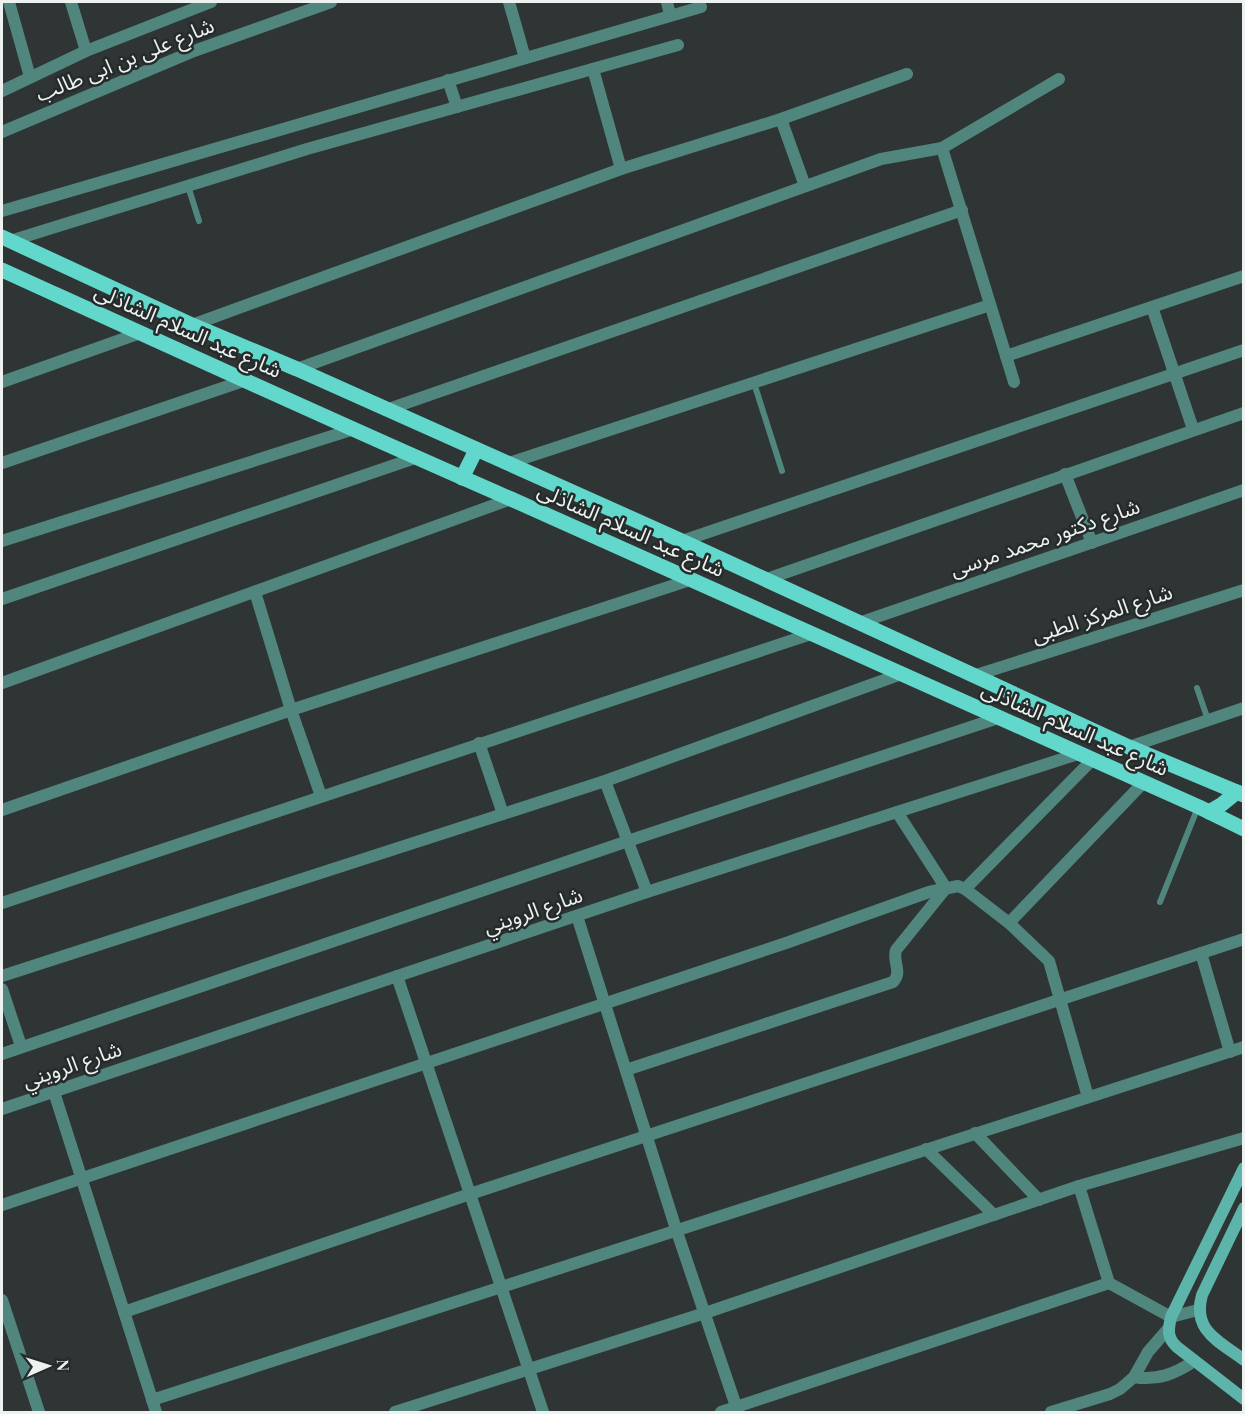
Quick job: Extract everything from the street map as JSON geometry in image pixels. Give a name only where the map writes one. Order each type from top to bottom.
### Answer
[{"type":"main road","name":"شارع عبد السلام الشاذلى","points":[[6,239],[192,326],[297,369],[682,541],[1129,747],[1241,792]]},
{"type":"main road","name":"شارع عبد السلام الشاذلى","points":[[2,270],[415,458],[1204,809],[1244,829]]},
{"type":"main road","points":[[462,477],[476,450]]},
{"type":"main road","points":[[1204,809],[1221,805],[1241,792]]},
{"type":"main road","points":[[1244,1168],[1169,1323],[1173,1344],[1244,1399]]},
{"type":"main road","points":[[1244,1208],[1202,1295],[1198,1310],[1205,1329],[1244,1360]]},
{"type":"street","points":[[9,2],[30,77]]},
{"type":"street","points":[[71,2],[86,51]]},
{"type":"street","points":[[2,91],[86,51],[211,2]]},
{"type":"street","name":"شارع على بن ابى طالب","points":[[2,132],[194,51],[331,2]]},
{"type":"street","points":[[509,2],[525,58]]},
{"type":"street","points":[[667,2],[670,15]]},
{"type":"street","points":[[2,211],[701,6]]},
{"type":"street","points":[[6,239],[307,149],[678,45]]},
{"type":"street","points":[[593,69],[621,169]]},
{"type":"street","points":[[192,326],[621,169],[781,119],[907,74]]},
{"type":"street","points":[[297,369],[881,159],[942,148],[1059,79]]},
{"type":"street","points":[[448,80],[457,107]]},
{"type":"street","points":[[781,119],[805,186]]},
{"type":"street","points":[[942,148],[1014,382]]},
{"type":"street","points":[[386,410],[962,210]]},
{"type":"street","points":[[1006,356],[1244,276]]},
{"type":"street","points":[[506,464],[990,305]]},
{"type":"street","points":[[1152,307],[1193,429]]},
{"type":"street","points":[[2,382],[140,333]]},
{"type":"street","points":[[682,541],[1244,350]]},
{"type":"street","points":[[2,464],[246,380]]},
{"type":"street","points":[[764,580],[1244,413]]},
{"type":"street","points":[[2,541],[354,429]]},
{"type":"street","points":[[2,599],[415,458]]},
{"type":"street","points":[[1065,474],[1092,543]]},
{"type":"street","name":"شارع دكتور محمد مرسى","points":[[859,623],[1244,490]]},
{"type":"street","points":[[2,683],[511,499]]},
{"type":"street","points":[[2,810],[291,710],[690,580]]},
{"type":"street","name":"شارع المركز الطبى","points":[[973,676],[1244,590]]},
{"type":"street","points":[[255,592],[291,710],[321,796]]},
{"type":"street","points":[[2,903],[811,634]]},
{"type":"street","points":[[2,976],[605,780],[901,674]]},
{"type":"street","points":[[1129,747],[1244,708]]},
{"type":"street","points":[[2,1054],[998,718]]},
{"type":"street","points":[[479,743],[502,814]]},
{"type":"street","points":[[965,889],[1085,757]]},
{"type":"street","name":"شارع الرويني","points":[[2,1109],[647,892],[897,812],[1085,757]]},
{"type":"street","points":[[605,780],[647,892]]},
{"type":"street","points":[[1009,923],[1143,783]]},
{"type":"street","points":[[897,812],[946,888]]},
{"type":"street","points":[[2,1205],[946,888],[958,886],[1009,923],[1049,961],[1088,1097]]},
{"type":"street","points":[[626,1070],[893,981],[898,972],[895,960],[896,950],[946,888]]},
{"type":"street","points":[[578,916],[676,1229],[737,1410]]},
{"type":"street","points":[[124,1312],[470,1194],[1244,939]]},
{"type":"street","points":[[1200,953],[1230,1052]]},
{"type":"street","points":[[398,976],[543,1413]]},
{"type":"street","points":[[2,989],[21,1046]]},
{"type":"street","points":[[152,1400],[1244,1047]]},
{"type":"street","points":[[54,1092],[156,1413]]},
{"type":"street","points":[[975,1133],[1039,1200]]},
{"type":"street","points":[[395,1413],[705,1313],[1079,1186],[1244,1138]]},
{"type":"street","points":[[926,1149],[994,1215]]},
{"type":"street","points":[[1079,1186],[1109,1283],[1169,1323]]},
{"type":"street","points":[[721,1413],[737,1410],[1109,1283]]},
{"type":"street","points":[[2,1300],[39,1413]]},
{"type":"street","points":[[1051,1413],[1120,1389],[1134,1377],[1148,1352],[1169,1323],[1198,1310]]},
{"type":"street","points":[[1134,1377],[1150,1379],[1158,1377],[1177,1371],[1194,1361]]},
{"type":"lane","points":[[188,186],[199,221]]},
{"type":"lane","points":[[754,382],[782,471]]},
{"type":"lane","points":[[1197,688],[1208,720]]},
{"type":"lane","points":[[1160,902],[1204,809]]}]
